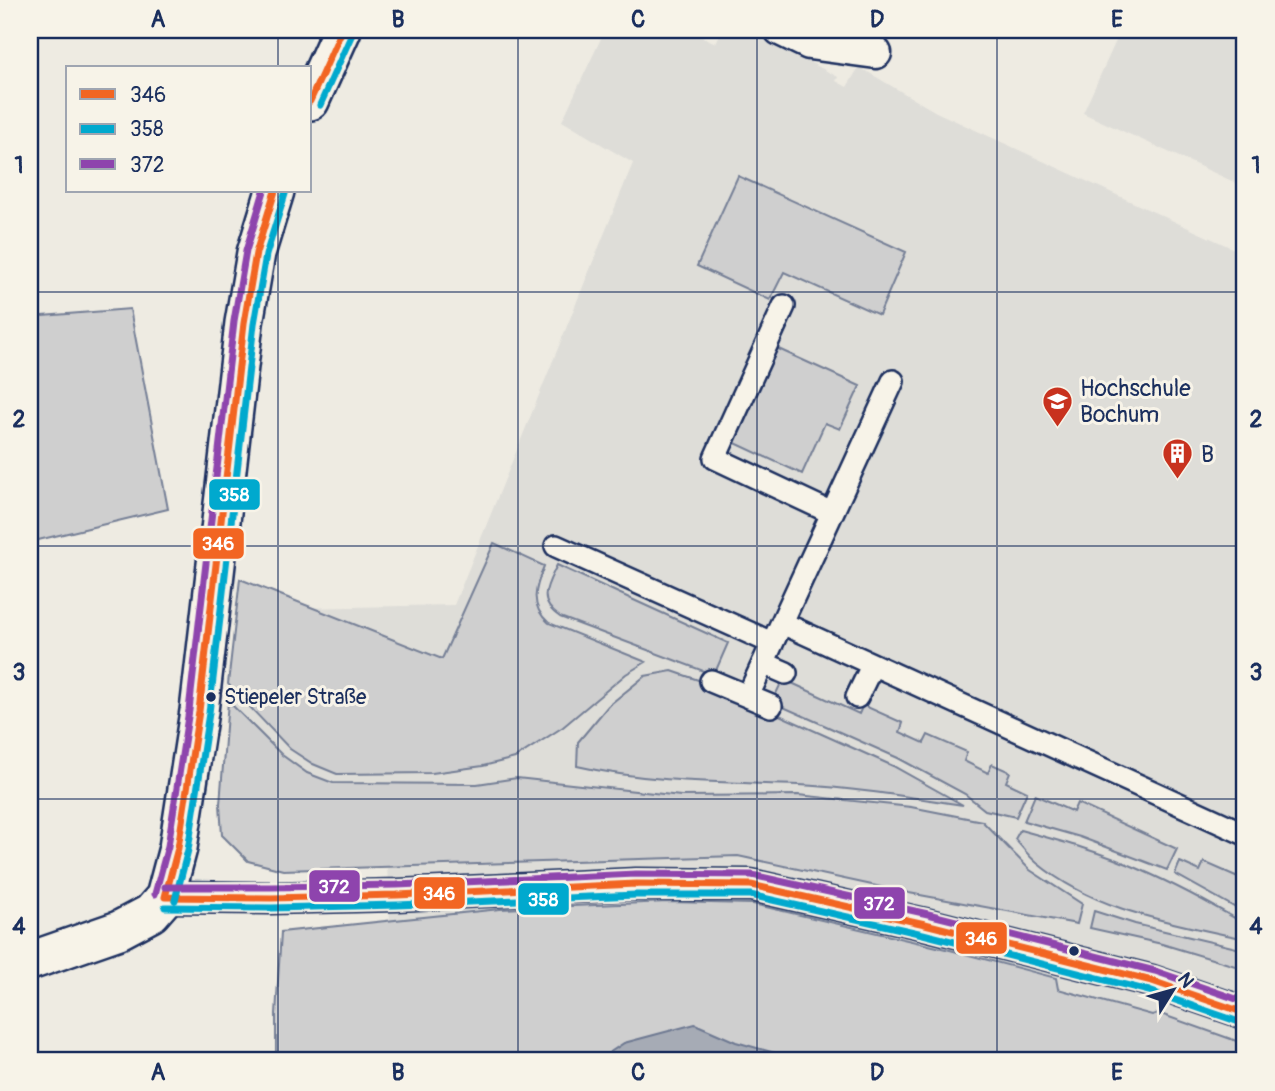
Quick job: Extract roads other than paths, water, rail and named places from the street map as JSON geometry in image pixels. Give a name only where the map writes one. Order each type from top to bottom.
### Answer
[{"type":"street","points":[[312,97],[342,30]]},
{"type":"street","points":[[780,30],[809,44],[876,53]]},
{"type":"street","points":[[30,961],[119,930],[151,913],[165,897],[178,848],[199,711],[244,323],[256,253],[275,192]]},
{"type":"street","points":[[784,306],[715,458],[832,513]]},
{"type":"street","points":[[748,696],[893,382]]},
{"type":"street","points":[[556,546],[772,643]]},
{"type":"street","points":[[782,623],[1245,834]]},
{"type":"street","points":[[763,663],[786,673]]},
{"type":"street","points":[[857,697],[872,666]]},
{"type":"street","points":[[711,681],[771,706]]},
{"type":"street","points":[[165,897],[271,898],[635,884],[751,886],[925,924],[1152,981],[1245,1013]]},
{"type":"place","name":"Hochschule Bochum","points":[[1057,428]]},
{"type":"place","name":"B","points":[[1178,481]]},
{"type":"place","name":"Stiepeler Straße","points":[[211,697]]}]
